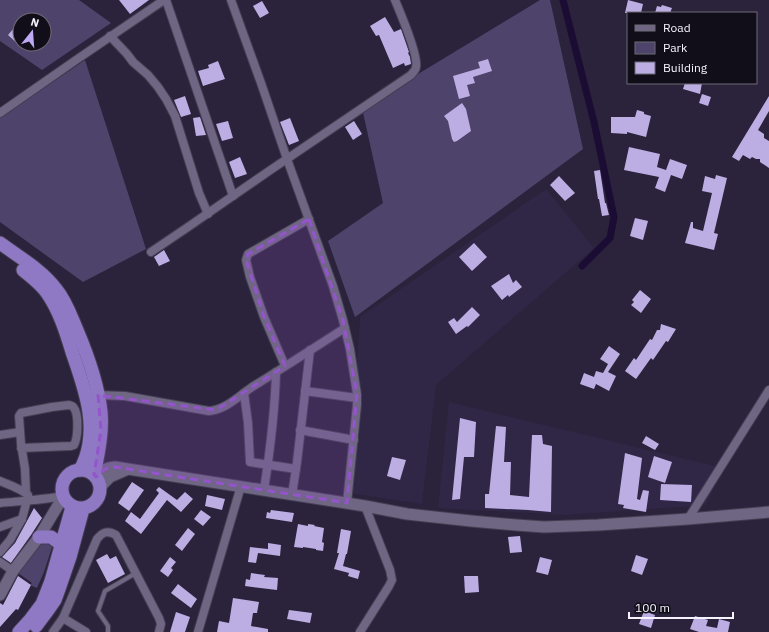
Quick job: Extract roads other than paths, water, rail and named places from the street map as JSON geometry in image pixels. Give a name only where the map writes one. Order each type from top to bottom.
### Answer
[{"type":"highway","points":[[0,243],[44,276],[56,289],[65,302],[83,344],[94,376],[101,412],[101,430],[97,460],[97,480],[100,494],[96,501],[90,506],[70,502]]},
{"type":"highway","points":[[0,254],[33,278],[47,291],[68,337],[84,386],[89,413],[90,432],[88,450],[80,470]]},
{"type":"highway","points":[[31,632],[55,600],[70,557],[70,502],[62,490],[62,484],[69,474],[80,470],[85,470],[97,480]]},
{"type":"highway","points":[[18,632],[30,620],[42,604],[62,545],[70,502]]},
{"type":"highway","points":[[39,537],[51,537],[62,545]]},
{"type":"main road","points":[[97,480],[110,477],[128,469],[432,517],[495,524],[544,527],[688,519],[769,512]]},
{"type":"main road","points":[[0,595],[13,571],[39,537],[53,515],[70,502]]},
{"type":"street","points":[[0,113],[110,36],[165,0],[234,196]]},
{"type":"street","points":[[231,0],[333,286],[345,328],[353,364],[357,398],[347,503]]},
{"type":"street","points":[[151,252],[411,75],[417,65],[410,38],[395,0]]},
{"type":"street","points":[[110,36],[128,54],[133,62],[158,86],[166,99],[175,116],[199,193],[208,214]]},
{"type":"street","points":[[285,366],[264,317],[246,260],[248,254],[309,219]]},
{"type":"street","points":[[98,395],[125,396],[209,411],[216,410],[222,408],[345,328]]},
{"type":"street","points":[[292,494],[310,350]]},
{"type":"street","points":[[264,490],[273,418],[276,372]]},
{"type":"street","points":[[688,519],[769,390]]},
{"type":"street","points":[[305,391],[357,398]]},
{"type":"street","points":[[244,393],[248,424],[250,462],[296,469]]},
{"type":"street","points":[[0,552],[10,540],[22,519],[29,498],[21,448],[19,416],[21,414],[52,407],[69,405],[74,408],[76,412],[77,432],[74,445],[21,448]]},
{"type":"street","points":[[300,430],[354,440]]},
{"type":"street","points":[[0,435],[20,432]]},
{"type":"street","points":[[0,482],[12,486],[29,498]]},
{"type":"street","points":[[198,632],[241,486]]},
{"type":"street","points":[[0,503],[29,498],[70,502]]},
{"type":"street","points":[[360,632],[392,580],[390,570],[365,506]]},
{"type":"street","points":[[0,527],[22,519]]},
{"type":"street","points":[[53,632],[63,618],[97,539],[101,534],[111,532],[116,535],[159,618],[161,624],[159,632]]},
{"type":"street","points":[[0,562],[13,571]]},
{"type":"street","points":[[63,618],[86,632]]},
{"type":"lane","points":[[108,632],[108,626],[98,611],[105,590],[136,573]]},
{"type":"waterway","points":[[563,0],[594,122],[614,217],[610,238],[582,266]]}]
